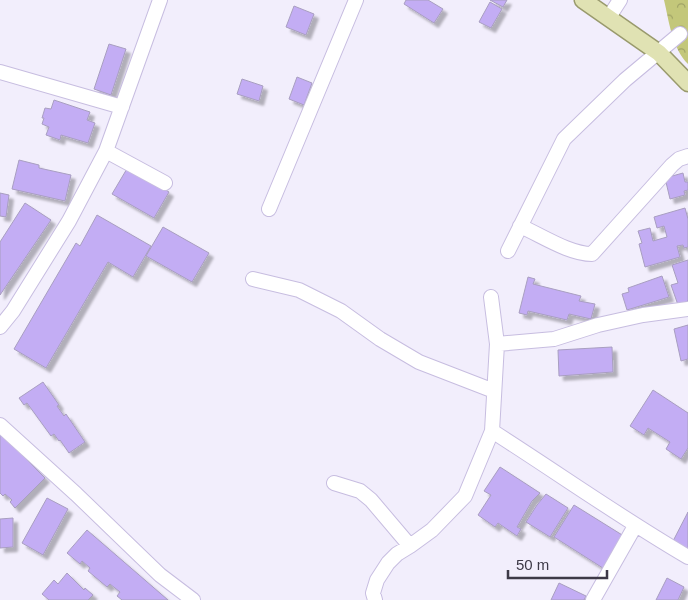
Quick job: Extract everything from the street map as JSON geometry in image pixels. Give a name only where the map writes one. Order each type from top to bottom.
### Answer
[{"type":"main road","points":[[583,0],[658,53],[688,83]]},
{"type":"street","points":[[0,327],[13,311],[69,221],[106,151],[160,0]]},
{"type":"street","points":[[269,209],[356,0]]},
{"type":"street","points":[[609,17],[620,0]]},
{"type":"street","points":[[508,251],[564,139],[625,80],[680,34]]},
{"type":"street","points":[[0,72],[122,107]]},
{"type":"street","points":[[106,151],[165,184]]},
{"type":"street","points":[[520,226],[583,254],[592,254],[672,165],[679,159],[688,156]]},
{"type":"street","points":[[253,279],[299,290],[342,311],[380,339],[419,362],[494,391]]},
{"type":"street","points":[[375,600],[373,593],[377,580],[397,554],[432,530],[465,496],[492,431],[497,344],[491,297]]},
{"type":"street","points":[[497,344],[554,339],[598,325],[634,317],[688,309]]},
{"type":"street","points":[[0,425],[160,574],[193,600]]},
{"type":"street","points":[[492,431],[598,499],[635,526],[688,557]]},
{"type":"street","points":[[334,483],[360,491],[371,500],[410,546]]},
{"type":"street","points":[[592,600],[635,526]]},
{"type":"green space","points":[[664,0],[688,0],[688,64],[675,42]]},
{"type":"building","points":[[406,0],[428,0],[443,9],[434,23],[404,4]]},
{"type":"building","points":[[490,0],[507,0],[503,7]]},
{"type":"building","points":[[490,2],[502,9],[491,28],[479,22]]},
{"type":"building","points":[[294,6],[314,14],[306,35],[286,27]]},
{"type":"building","points":[[109,44],[126,49],[111,95],[94,89]]},
{"type":"building","points":[[297,77],[312,83],[304,105],[289,99]]},
{"type":"building","points":[[242,79],[263,86],[259,101],[237,94]]},
{"type":"building","points":[[54,100],[90,112],[87,120],[95,123],[88,143],[61,135],[60,140],[46,135],[49,127],[42,124],[44,118],[42,118],[45,108],[51,109]]},
{"type":"building","points":[[19,160],[39,165],[39,168],[71,175],[65,201],[12,189]]},
{"type":"building","points":[[128,167],[169,192],[154,218],[112,194]]},
{"type":"building","points":[[683,173],[685,182],[688,182],[688,190],[684,191],[685,195],[670,199],[665,178]]},
{"type":"building","points":[[0,193],[9,195],[6,217],[0,216]]},
{"type":"building","points":[[25,203],[51,220],[0,295],[0,242]]},
{"type":"building","points":[[685,208],[688,219],[688,247],[684,248],[683,245],[677,246],[680,257],[645,267],[639,244],[642,243],[638,231],[650,228],[653,241],[667,237],[664,226],[657,228],[654,217]]},
{"type":"building","points":[[97,215],[151,246],[133,277],[108,262],[46,368],[14,349],[76,243],[80,246]]},
{"type":"building","points":[[163,227],[209,253],[192,282],[146,256]]},
{"type":"building","points":[[688,260],[688,301],[678,305],[671,285],[678,283],[672,265]]},
{"type":"building","points":[[662,276],[669,297],[627,310],[622,294],[629,292],[628,288]]},
{"type":"building","points":[[528,277],[535,279],[533,284],[581,296],[579,301],[595,304],[591,319],[569,314],[567,320],[528,311],[527,315],[519,313]]},
{"type":"building","points":[[688,325],[688,359],[681,361],[674,329]]},
{"type":"building","points":[[612,347],[613,372],[559,376],[558,350]]},
{"type":"building","points":[[43,382],[59,405],[57,406],[64,416],[66,414],[85,442],[69,453],[54,434],[51,436],[27,403],[24,405],[19,398]]},
{"type":"building","points":[[653,390],[688,413],[688,448],[681,459],[666,449],[670,442],[648,428],[644,435],[630,426]]},
{"type":"building","points":[[0,433],[45,478],[15,508],[10,502],[12,500],[5,494],[3,496],[0,493]]},
{"type":"building","points":[[500,467],[540,493],[532,501],[517,527],[521,529],[517,536],[498,523],[495,527],[478,515],[491,495],[484,491]]},
{"type":"building","points":[[546,494],[568,508],[550,537],[526,522]]},
{"type":"building","points":[[47,498],[68,509],[43,555],[22,543]]},
{"type":"building","points":[[574,505],[627,538],[606,570],[554,537]]},
{"type":"building","points":[[688,512],[688,551],[672,543]]},
{"type":"building","points":[[13,518],[13,547],[0,548],[0,519]]},
{"type":"building","points":[[87,530],[168,600],[122,600],[117,596],[120,592],[110,584],[107,587],[88,571],[90,568],[82,561],[80,564],[67,553]]},
{"type":"building","points":[[67,573],[84,590],[85,588],[93,595],[88,600],[49,600],[42,594],[54,580],[58,584]]},
{"type":"building","points":[[667,578],[684,587],[678,600],[656,600]]},
{"type":"building","points":[[559,583],[586,596],[584,600],[551,600]]}]
